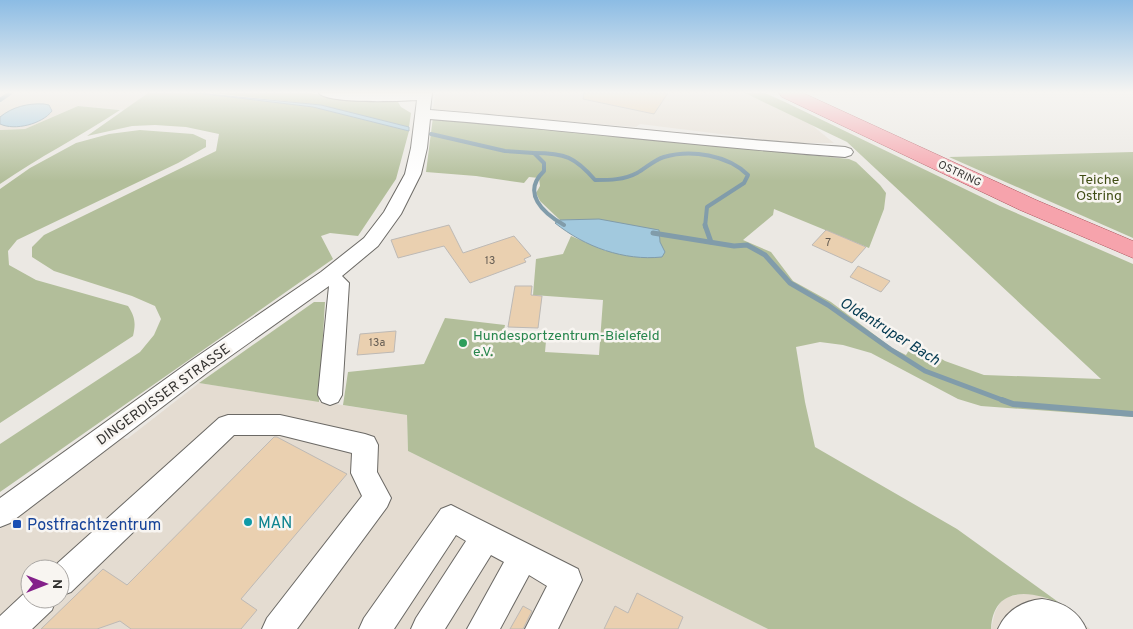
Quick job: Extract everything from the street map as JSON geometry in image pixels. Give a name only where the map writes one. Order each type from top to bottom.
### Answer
[{"type":"main road","name":"OSTRING","points":[[851,122],[1028,205],[1133,250]]},
{"type":"street","name":"DINGERDISSER STRASSE","points":[[0,514],[200,366],[328,277],[371,242],[383,228],[401,199],[418,160],[422,122]]},
{"type":"street","points":[[531,122],[760,146],[845,152]]},
{"type":"street","points":[[328,277],[340,283],[330,395]]},
{"type":"street","points":[[70,572],[228,425],[280,425],[365,445],[364,473],[376,498],[278,629]]},
{"type":"street","points":[[375,629],[451,518],[567,580],[541,629]]},
{"type":"street","points":[[427,629],[486,536]]},
{"type":"street","points":[[483,629],[523,556]]},
{"type":"street","points":[[8,629],[30,609]]},
{"type":"street","points":[[1014,629],[1023,619],[1036,615],[1048,615],[1070,629]]},
{"type":"shaded area","points":[[0,122],[40,122],[25,129],[0,130]]},
{"type":"shaded area","points":[[573,122],[808,122],[834,143],[793,143],[640,124],[636,127]]},
{"type":"shaded area","points":[[199,383],[407,415],[408,451],[768,629],[0,629],[0,529],[123,438],[127,439]]},
{"type":"shaded area","points":[[1026,593],[1037,594],[1061,604],[1090,629],[991,629],[995,612],[1000,603],[1007,597]]},
{"type":"green space","points":[[40,122],[100,122],[0,184],[0,130],[25,129]]},
{"type":"green space","points":[[106,122],[374,122],[409,131],[396,179],[358,236],[330,233],[321,236],[333,259],[0,492],[0,444],[140,352],[154,335],[161,319],[155,306],[132,296],[54,271],[32,257],[32,247],[44,235],[216,151],[219,134],[186,127],[155,125],[132,126],[87,136]]},
{"type":"green space","points":[[390,122],[410,122],[409,127]]},
{"type":"green space","points":[[432,122],[486,122],[849,159],[856,162],[886,193],[884,209],[869,248],[774,209],[773,215],[743,240],[771,252],[793,281],[831,302],[892,348],[906,355],[914,342],[945,361],[984,375],[1101,379],[847,142],[806,122],[827,122],[1000,206],[1133,264],[1133,417],[981,406],[958,399],[871,353],[843,345],[820,342],[796,347],[815,447],[957,529],[1061,604],[1050,599],[1027,594],[1006,598],[993,615],[991,629],[768,629],[408,451],[407,415],[343,405],[348,372],[424,364],[445,318],[505,325],[502,339],[546,341],[545,352],[599,355],[603,300],[533,295],[536,259],[563,254],[571,236],[606,251],[660,243],[659,231],[560,220],[540,201],[536,193],[540,186],[539,178],[529,177],[524,183],[476,176],[426,172]]},
{"type":"green space","points":[[140,130],[193,134],[206,140],[206,147],[178,163],[17,240],[8,251],[9,265],[36,280],[128,306],[134,320],[133,336],[0,423],[0,189],[30,168],[76,143],[109,134]]},
{"type":"green space","name":"Teiche Ostring","points":[[1133,152],[1133,238],[949,157]]},
{"type":"green space","points":[[314,302],[325,302],[319,402],[199,383]]},
{"type":"water","points":[[0,122],[37,122],[13,127],[0,124]]},
{"type":"water","points":[[374,122],[390,122],[409,127],[409,131]]},
{"type":"water","points":[[599,219],[659,230],[660,242],[665,252],[662,257],[648,258],[606,251],[579,239],[555,223],[560,220]]},
{"type":"building","points":[[449,225],[463,253],[514,236],[531,256],[524,259],[526,262],[470,283],[444,246],[398,258],[391,240]]},
{"type":"building","points":[[826,230],[866,247],[852,263],[812,245]]},
{"type":"building","points":[[858,266],[890,281],[881,292],[850,277]]},
{"type":"building","points":[[515,286],[532,286],[531,295],[542,296],[538,328],[508,327]]},
{"type":"building","points":[[396,331],[394,352],[357,355],[360,334]]},
{"type":"building","name":"MAN","points":[[274,437],[347,474],[241,599],[257,610],[241,629],[131,629],[120,621],[97,629],[41,629],[62,609],[70,609],[70,601],[103,569],[127,585]]},
{"type":"building","points":[[637,593],[683,617],[678,629],[604,629],[615,606],[628,613]]},
{"type":"building","points":[[523,606],[532,611],[523,629],[510,629]]},
{"type":"waterway","name":"Oldentruper Bach","points":[[431,134],[505,151],[534,153]]},
{"type":"waterway","name":"Oldentruper Bach","points":[[534,153],[562,155],[569,158],[581,166],[595,180],[627,177],[637,173],[660,158],[675,155],[697,154],[720,158],[740,168],[748,175],[744,183],[707,207],[705,225]]},
{"type":"waterway","name":"Oldentruper Bach","points":[[534,153],[544,163],[544,171],[537,179],[534,187],[535,195],[542,208],[564,225]]},
{"type":"waterway","name":"Oldentruper Bach","points":[[705,225],[711,242]]},
{"type":"waterway","name":"Oldentruper Bach","points":[[653,233],[734,246],[747,245],[765,255],[790,283],[828,305],[890,349],[925,371],[1005,401]]},
{"type":"waterway","name":"Oldentruper Bach","points":[[1002,400],[1013,404],[1133,414]]},
{"type":"place","name":"Hundesportzentrum-Bielefeld e.V.","points":[[463,343]]},
{"type":"place","name":"MAN","points":[[248,522]]},
{"type":"place","name":"Postfrachtzentrum","points":[[17,524]]}]
